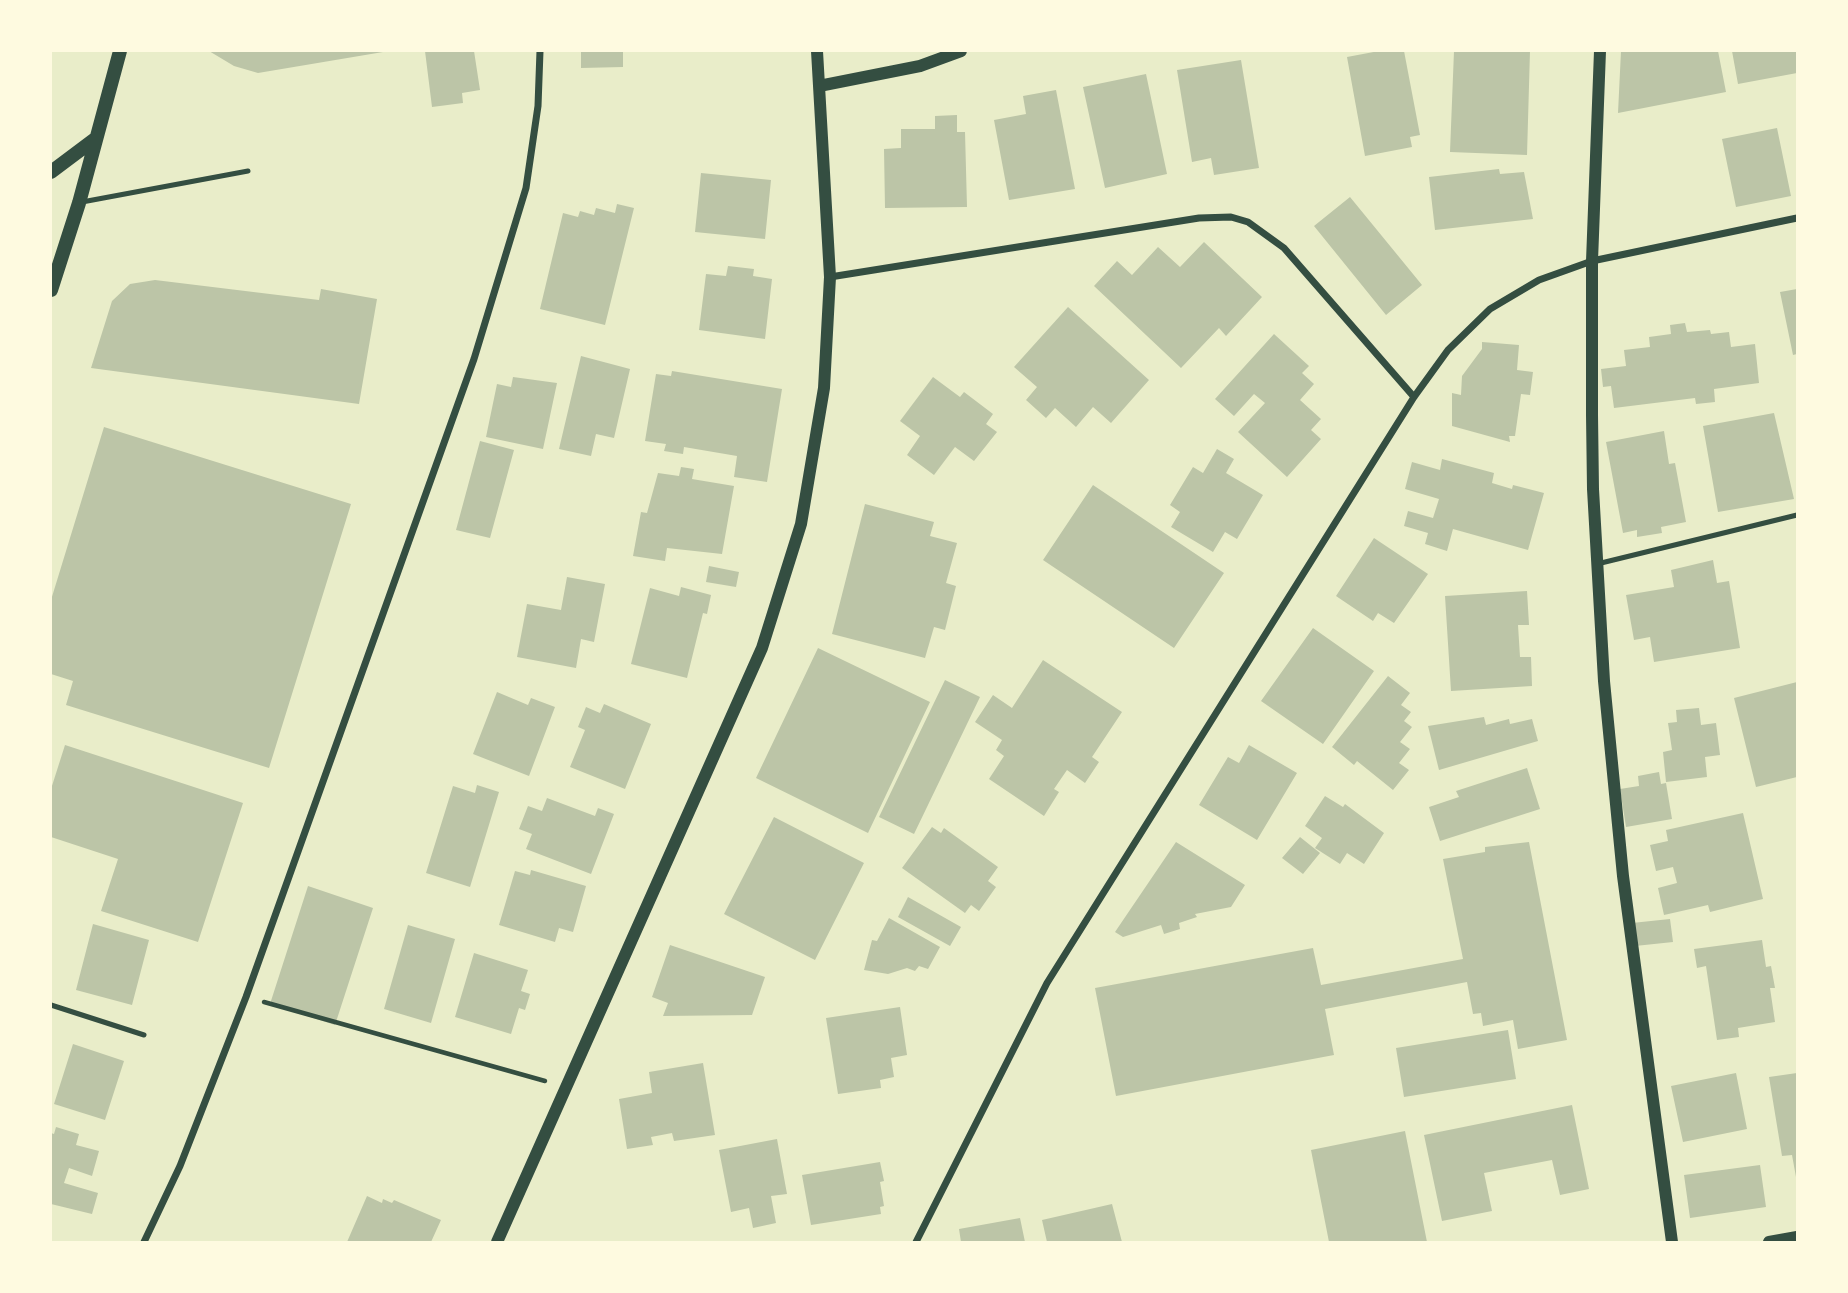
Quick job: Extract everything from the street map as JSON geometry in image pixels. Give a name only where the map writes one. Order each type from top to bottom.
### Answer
[{"type":"main road","points":[[51,290],[79,203],[120,51]]},
{"type":"main road","points":[[51,172],[95,139]]},
{"type":"street","points":[[144,1242],[180,1166],[246,997],[417,523],[497,286],[526,188],[533,154],[540,51]]},
{"type":"street","points":[[497,1242],[762,648],[801,524],[816,450],[824,388],[830,277],[819,86],[820,51]]},
{"type":"street","points":[[819,86],[927,64],[961,51]]},
{"type":"street","points":[[1600,51],[1592,261],[1593,489],[1597,564],[1609,739],[1623,876],[1672,1242]]},
{"type":"street","points":[[830,277],[1199,218],[1231,217],[1256,226],[1284,248],[1414,397]]},
{"type":"street","points":[[916,1242],[1047,983],[1414,397],[1448,349],[1490,309],[1539,280],[1592,261],[1797,218]]},
{"type":"street","points":[[1769,1242],[1797,1237]]},
{"type":"lane","points":[[79,203],[248,172]]},
{"type":"lane","points":[[1597,564],[1797,515]]},
{"type":"lane","points":[[51,1005],[144,1035]]},
{"type":"path","points":[[246,997],[567,1087]]},
{"type":"building","points":[[209,51],[383,52],[258,73],[234,66]]},
{"type":"building","points":[[425,51],[474,51],[480,90],[462,93],[463,103],[432,107]]},
{"type":"building","points":[[581,51],[623,51],[623,67],[581,68]]},
{"type":"building","points":[[1379,51],[1404,51],[1420,135],[1410,137],[1412,147],[1365,156],[1347,57]]},
{"type":"building","points":[[1454,51],[1530,51],[1527,155],[1450,152]]},
{"type":"building","points":[[1621,51],[1718,51],[1726,92],[1618,113]]},
{"type":"building","points":[[1732,51],[1797,51],[1797,73],[1738,84]]},
{"type":"building","points":[[1241,60],[1259,168],[1214,175],[1211,158],[1192,162],[1177,70]]},
{"type":"building","points":[[1146,74],[1167,174],[1105,188],[1083,87]]},
{"type":"building","points":[[1056,90],[1075,189],[1009,200],[994,120],[1026,114],[1023,96]]},
{"type":"building","points":[[957,115],[957,132],[965,132],[967,207],[885,208],[884,149],[901,148],[901,129],[935,129],[935,116]]},
{"type":"building","points":[[1777,128],[1791,196],[1736,207],[1722,139]]},
{"type":"building","points":[[1499,169],[1500,174],[1524,172],[1533,219],[1435,230],[1429,177]]},
{"type":"building","points":[[701,173],[771,180],[765,239],[695,232]]},
{"type":"building","points":[[1350,197],[1422,285],[1386,315],[1314,226]]},
{"type":"building","points":[[617,204],[634,208],[605,325],[540,309],[563,213],[578,217],[580,211],[594,215],[596,208],[615,213]]},
{"type":"building","points":[[1204,242],[1262,297],[1226,336],[1219,328],[1181,368],[1094,286],[1117,261],[1132,275],[1158,247],[1180,267]]},
{"type":"building","points":[[728,266],[754,269],[753,276],[772,279],[765,339],[699,330],[706,274],[726,276]]},
{"type":"building","points":[[155,280],[319,300],[321,289],[377,299],[359,404],[91,368],[112,301],[130,284]]},
{"type":"building","points":[[1797,289],[1797,354],[1793,355],[1780,292]]},
{"type":"building","points":[[1068,307],[1149,380],[1111,423],[1093,407],[1076,427],[1055,408],[1046,418],[1026,400],[1037,387],[1014,367]]},
{"type":"building","points":[[1685,323],[1687,332],[1729,332],[1731,347],[1755,344],[1759,383],[1714,389],[1715,402],[1696,404],[1695,398],[1614,408],[1611,386],[1603,387],[1601,369],[1626,366],[1624,350],[1650,347],[1649,337],[1671,334],[1670,325]]},
{"type":"building","points":[[1274,334],[1309,366],[1302,373],[1314,384],[1300,400],[1321,419],[1311,430],[1321,439],[1287,477],[1238,432],[1265,403],[1254,394],[1234,416],[1215,399]]},
{"type":"building","points":[[1482,342],[1519,345],[1517,370],[1533,372],[1530,395],[1521,394],[1515,436],[1509,436],[1510,442],[1452,426],[1452,393],[1461,395],[1462,376],[1482,349]]},
{"type":"building","points":[[581,356],[630,369],[614,438],[596,434],[591,456],[559,449]]},
{"type":"building","points":[[672,371],[782,389],[767,482],[734,477],[737,456],[684,447],[683,454],[664,451],[666,444],[645,441],[656,374],[671,376]]},
{"type":"building","points":[[513,377],[557,383],[543,449],[486,437],[497,384],[511,387]]},
{"type":"building","points":[[933,377],[960,397],[964,392],[993,414],[986,424],[997,432],[974,461],[955,447],[934,475],[907,455],[920,436],[900,421]]},
{"type":"building","points":[[1774,413],[1794,499],[1718,512],[1703,426]]},
{"type":"building","points":[[104,427],[351,504],[269,768],[66,705],[73,681],[51,674],[51,600]]},
{"type":"building","points":[[1664,431],[1669,464],[1675,463],[1686,522],[1661,527],[1662,533],[1637,537],[1637,530],[1623,533],[1606,442]]},
{"type":"building","points":[[480,441],[514,450],[490,538],[456,530]]},
{"type":"building","points":[[1217,449],[1234,459],[1226,473],[1263,495],[1237,539],[1225,532],[1213,552],[1171,527],[1180,512],[1170,505],[1193,467],[1203,473]]},
{"type":"building","points":[[1442,459],[1494,473],[1492,483],[1512,489],[1513,485],[1544,493],[1528,550],[1453,529],[1447,551],[1425,544],[1428,533],[1404,526],[1408,511],[1433,518],[1439,499],[1405,489],[1412,462],[1440,470]]},
{"type":"building","points":[[681,467],[694,469],[692,479],[734,486],[722,554],[667,548],[665,561],[633,556],[641,512],[647,513],[658,473],[679,476]]},
{"type":"building","points":[[1093,485],[1224,573],[1174,648],[1043,560]]},
{"type":"building","points":[[865,504],[934,522],[930,536],[957,543],[946,583],[956,586],[945,630],[934,627],[925,658],[832,634]]},
{"type":"building","points":[[1374,538],[1428,574],[1394,623],[1378,613],[1373,621],[1336,596]]},
{"type":"building","points":[[1713,560],[1717,583],[1729,581],[1740,648],[1654,662],[1650,637],[1634,640],[1626,595],[1674,587],[1671,570]]},
{"type":"building","points":[[709,566],[739,572],[736,587],[706,582]]},
{"type":"building","points":[[567,577],[605,584],[594,642],[581,639],[576,668],[517,657],[527,604],[561,610]]},
{"type":"building","points":[[681,587],[711,595],[707,614],[703,613],[687,678],[631,664],[650,588],[679,596]]},
{"type":"building","points":[[1527,591],[1529,625],[1518,625],[1520,657],[1531,657],[1532,686],[1451,691],[1445,596]]},
{"type":"building","points":[[1313,628],[1374,671],[1323,744],[1261,701]]},
{"type":"building","points":[[818,648],[930,702],[868,833],[756,778]]},
{"type":"building","points":[[1043,660],[1122,712],[1092,757],[1099,762],[1085,783],[1067,770],[1054,789],[1059,792],[1044,816],[989,779],[1004,756],[996,750],[1002,740],[975,722],[993,695],[1012,708]]},
{"type":"building","points":[[1388,676],[1410,693],[1401,705],[1411,712],[1404,721],[1412,727],[1400,742],[1410,749],[1399,763],[1409,770],[1393,790],[1357,761],[1354,765],[1332,747]]},
{"type":"building","points":[[945,680],[980,697],[914,834],[879,817]]},
{"type":"building","points":[[1797,682],[1797,777],[1756,787],[1734,698]]},
{"type":"building","points":[[497,692],[528,705],[531,698],[555,707],[529,776],[473,754]]},
{"type":"building","points":[[604,704],[651,724],[625,789],[570,767],[585,730],[578,727],[586,707],[600,713]]},
{"type":"building","points":[[1699,708],[1701,725],[1716,723],[1720,755],[1705,757],[1707,777],[1666,782],[1663,752],[1672,750],[1668,723],[1677,722],[1676,710]]},
{"type":"building","points":[[1484,717],[1486,725],[1509,719],[1510,724],[1532,719],[1538,741],[1439,770],[1428,726]]},
{"type":"building","points":[[65,745],[243,803],[198,942],[101,911],[118,859],[51,837],[51,789]]},
{"type":"building","points":[[1249,745],[1297,773],[1257,840],[1199,805],[1228,757],[1239,763]]},
{"type":"building","points":[[1527,768],[1540,809],[1440,841],[1429,807],[1459,797],[1456,791]]},
{"type":"building","points":[[1659,772],[1661,784],[1666,783],[1672,819],[1626,827],[1620,789],[1639,786],[1638,776]]},
{"type":"building","points":[[477,785],[499,792],[470,887],[426,873],[453,786],[475,793]]},
{"type":"building","points":[[1325,796],[1343,807],[1345,804],[1384,833],[1364,864],[1347,853],[1340,864],[1315,848],[1322,838],[1305,826]]},
{"type":"building","points":[[547,798],[595,816],[598,808],[614,814],[591,874],[526,849],[532,834],[519,829],[528,806],[542,811]]},
{"type":"building","points":[[1743,813],[1763,899],[1710,912],[1708,905],[1664,915],[1658,888],[1677,883],[1673,867],[1656,871],[1650,845],[1668,841],[1666,830]]},
{"type":"building","points":[[774,817],[864,863],[815,960],[724,914]]},
{"type":"building","points":[[932,827],[941,833],[944,828],[998,867],[988,881],[996,887],[979,911],[971,905],[965,913],[902,868]]},
{"type":"building","points":[[1300,837],[1320,853],[1303,874],[1282,858]]},
{"type":"building","points":[[1176,842],[1245,885],[1231,907],[1195,914],[1197,917],[1179,923],[1180,929],[1164,934],[1161,925],[1123,937],[1115,932]]},
{"type":"building","points":[[1529,842],[1567,1040],[1518,1049],[1513,1020],[1483,1026],[1481,1013],[1473,1014],[1467,982],[1325,1009],[1334,1055],[1116,1096],[1095,988],[1313,948],[1321,985],[1463,959],[1443,859],[1485,852],[1485,847]]},
{"type":"building","points":[[531,870],[586,886],[573,932],[559,928],[555,942],[499,925],[515,871],[530,875]]},
{"type":"building","points":[[308,886],[373,908],[335,1025],[270,1004]]},
{"type":"building","points":[[908,897],[961,927],[950,946],[898,917]]},
{"type":"building","points":[[889,918],[940,947],[928,969],[919,966],[915,971],[907,968],[888,974],[864,970],[872,940],[877,941]]},
{"type":"building","points":[[1670,919],[1673,942],[1635,946],[1632,923]]},
{"type":"building","points":[[93,924],[149,940],[132,1005],[76,990]]},
{"type":"building","points":[[408,925],[455,939],[431,1023],[384,1009]]},
{"type":"building","points":[[1762,940],[1766,967],[1771,966],[1775,988],[1770,988],[1775,1022],[1738,1028],[1739,1037],[1717,1040],[1706,966],[1697,968],[1694,949]]},
{"type":"building","points":[[670,945],[765,977],[752,1015],[663,1016],[668,1003],[652,997]]},
{"type":"building","points":[[474,953],[528,970],[521,991],[530,994],[525,1010],[519,1008],[511,1034],[455,1017]]},
{"type":"building","points":[[900,1007],[907,1055],[891,1058],[894,1077],[880,1080],[881,1088],[838,1094],[826,1018]]},
{"type":"building","points":[[1508,1030],[1516,1079],[1404,1097],[1396,1048]]},
{"type":"building","points":[[73,1044],[124,1061],[105,1120],[54,1104]]},
{"type":"building","points":[[703,1063],[715,1135],[674,1141],[672,1133],[651,1137],[653,1145],[627,1149],[619,1099],[652,1093],[649,1072]]},
{"type":"building","points":[[1736,1073],[1747,1129],[1683,1142],[1671,1086]]},
{"type":"building","points":[[1797,1073],[1796,1177],[1792,1155],[1782,1156],[1769,1077]]},
{"type":"building","points":[[1572,1105],[1589,1189],[1560,1195],[1552,1160],[1484,1173],[1492,1211],[1442,1221],[1424,1135]]},
{"type":"building","points":[[56,1127],[79,1134],[76,1145],[99,1151],[92,1176],[69,1168],[64,1183],[98,1193],[92,1214],[51,1204],[51,1133],[54,1134]]},
{"type":"building","points":[[1405,1131],[1427,1242],[1329,1242],[1311,1150]]},
{"type":"building","points":[[777,1139],[787,1194],[771,1196],[776,1223],[753,1228],[749,1208],[731,1212],[719,1150]]},
{"type":"building","points":[[880,1162],[884,1181],[880,1182],[884,1206],[880,1207],[881,1214],[811,1225],[802,1175]]},
{"type":"building","points":[[1760,1165],[1766,1207],[1690,1218],[1684,1175]]},
{"type":"building","points":[[367,1196],[382,1203],[383,1199],[392,1203],[394,1200],[441,1220],[431,1242],[347,1242]]},
{"type":"building","points":[[1112,1204],[1122,1242],[1047,1242],[1042,1220]]},
{"type":"building","points":[[1020,1218],[1025,1242],[961,1242],[959,1229]]}]
